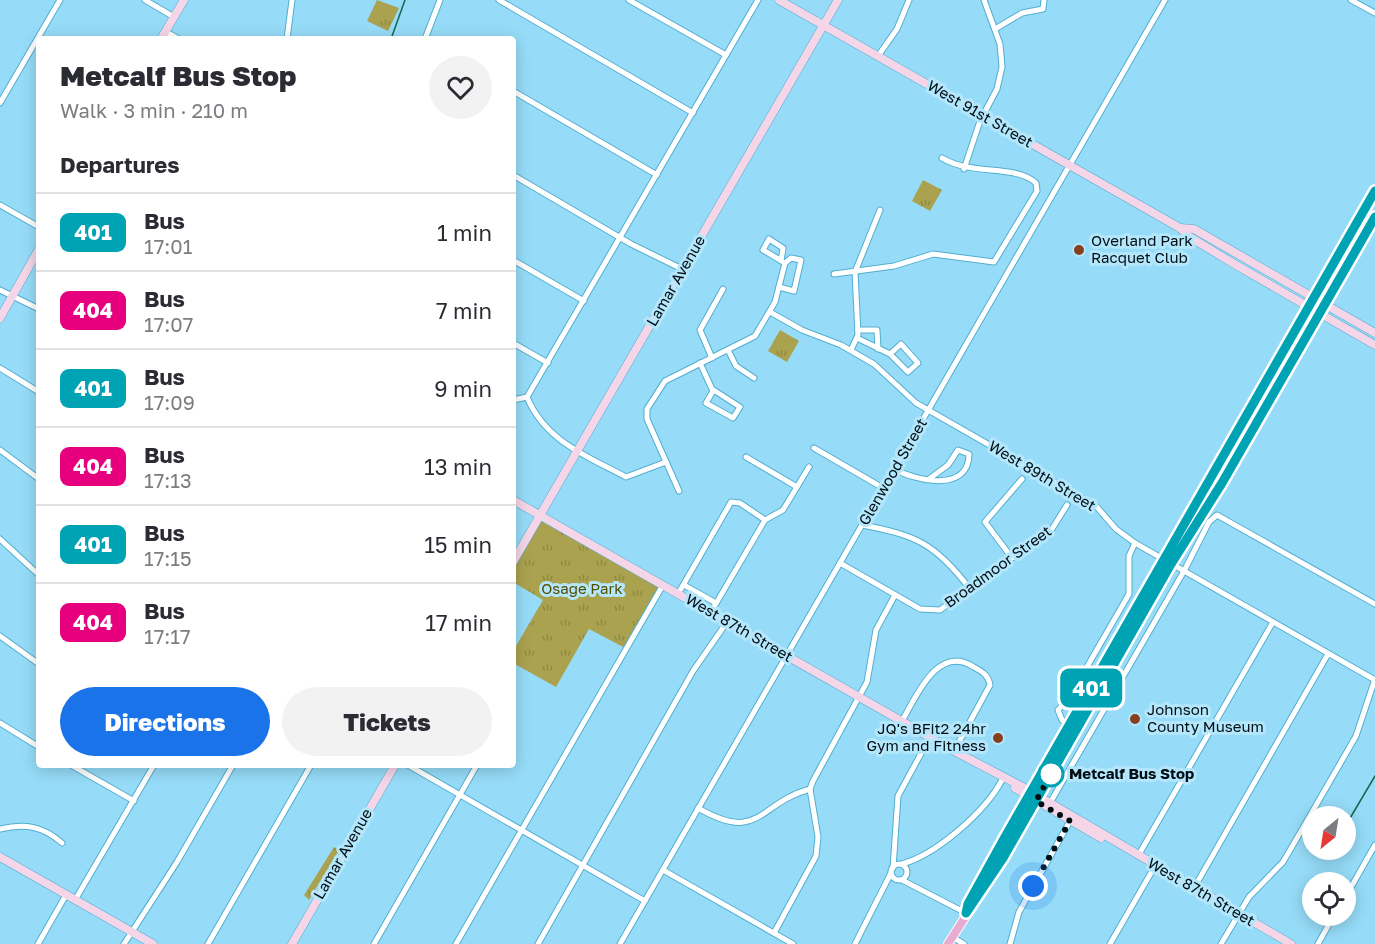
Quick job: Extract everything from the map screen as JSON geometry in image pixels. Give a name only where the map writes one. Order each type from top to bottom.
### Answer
[{"type":"main road","points":[[1034,796],[1070,724],[1162,559],[1308,306],[1373,205],[1375,191]]},
{"type":"main road","points":[[950,941],[966,913],[968,904],[1171,564],[1222,483],[1375,217]]},
{"type":"street","points":[[39,36],[60,0]]},
{"type":"street","points":[[145,0],[174,17]]},
{"type":"street","points":[[164,35],[184,0]]},
{"type":"street","points":[[287,36],[292,0]]},
{"type":"street","points":[[426,36],[440,0]]},
{"type":"street","points":[[499,0],[693,113]]},
{"type":"street","points":[[629,0],[726,55]]},
{"type":"street","points":[[516,399],[527,397],[548,363],[758,0]]},
{"type":"street","name":"Lamar Avenue","points":[[516,557],[838,0]]},
{"type":"street","points":[[878,56],[897,29],[909,0]]},
{"type":"street","points":[[964,168],[983,115],[997,89],[1002,67],[1000,44],[984,0]]},
{"type":"street","points":[[995,28],[1022,13],[1043,9],[1044,0]]},
{"type":"street","name":"Glenwood Street","points":[[620,944],[1165,0]]},
{"type":"street","points":[[1352,0],[1375,13]]},
{"type":"street","name":"West 91st Street","points":[[785,1],[1180,228],[1225,258],[1375,345]]},
{"type":"street","points":[[0,103],[36,41]]},
{"type":"street","points":[[516,93],[657,175]]},
{"type":"street","points":[[834,274],[894,266],[933,254],[992,263],[1037,192],[1034,181],[1018,174],[964,168],[942,158]]},
{"type":"street","points":[[516,177],[620,238],[682,269]]},
{"type":"street","points":[[0,205],[36,225]]},
{"type":"street","points":[[851,350],[858,330],[855,272],[880,210]]},
{"type":"street","points":[[1023,214],[1036,223]]},
{"type":"street","name":"West 91st Street","points":[[1180,228],[1194,229],[1375,333]]},
{"type":"street","points":[[1192,238],[1196,237],[1224,252],[1229,249]]},
{"type":"street","points":[[1225,258],[1229,253],[1247,263],[1254,264]]},
{"type":"street","points":[[0,318],[36,254]]},
{"type":"street","points":[[679,491],[647,419],[647,409],[663,382],[753,338],[770,312],[779,287],[783,262],[791,258],[801,261],[794,291],[779,287]]},
{"type":"street","points":[[516,262],[584,301]]},
{"type":"street","points":[[712,358],[700,330],[723,289]]},
{"type":"street","points":[[0,290],[36,308]]},
{"type":"street","name":"West 89th Street","points":[[770,312],[802,330],[851,350],[879,367],[912,400],[1096,506],[1116,529],[1135,543],[1375,680]]},
{"type":"street","points":[[858,330],[877,330],[879,349]]},
{"type":"street","points":[[857,338],[890,354],[908,372],[918,363],[900,344],[890,354]]},
{"type":"street","points":[[516,346],[548,363]]},
{"type":"street","points":[[728,350],[736,366],[754,378]]},
{"type":"street","points":[[700,363],[713,390],[740,407],[733,418],[706,403],[713,390]]},
{"type":"street","points":[[0,368],[36,390]]},
{"type":"street","points":[[527,397],[547,430],[577,451],[626,477],[666,462]]},
{"type":"street","points":[[814,448],[883,488]]},
{"type":"street","points":[[0,450],[36,477]]},
{"type":"street","points":[[894,469],[907,476],[929,480],[951,481],[962,470],[969,454],[958,450],[948,465],[929,480]]},
{"type":"street","points":[[746,457],[797,487]]},
{"type":"street","points":[[711,612],[765,520],[783,510],[809,467]]},
{"type":"street","points":[[1012,558],[985,522],[1022,479]]},
{"type":"street","name":"West 87th Street","points":[[516,502],[1034,796],[1070,821],[1099,837],[1111,840]]},
{"type":"street","points":[[678,594],[731,502],[740,503],[765,520]]},
{"type":"street","name":"Broadmoor Street","points":[[895,595],[920,609],[935,611],[970,589],[1052,529],[1067,505]]},
{"type":"street","points":[[1050,803],[1184,571],[1209,522],[1217,515],[1232,521],[1375,604]]},
{"type":"street","points":[[862,525],[906,534],[927,543],[946,559],[970,589]]},
{"type":"street","points":[[0,539],[36,572]]},
{"type":"street","points":[[1070,724],[1062,720],[1058,710],[1069,698],[1129,594],[1129,556],[1135,543]]},
{"type":"street","points":[[774,933],[816,856],[818,831],[810,789],[870,675],[876,630],[895,595],[840,563]]},
{"type":"street","points":[[456,944],[663,585]]},
{"type":"street","points":[[684,585],[716,603]]},
{"type":"street","points":[[538,944],[693,671],[728,622]]},
{"type":"street","points":[[1138,856],[1273,622]]},
{"type":"street","points":[[0,636],[36,662]]},
{"type":"street","points":[[1194,888],[1328,654]]},
{"type":"street","points":[[902,721],[934,670],[957,659],[978,669],[988,677],[990,685],[954,750]]},
{"type":"street","points":[[1221,944],[1249,897],[1283,862],[1307,821],[1356,736],[1375,680]]},
{"type":"street","points":[[0,723],[36,745]]},
{"type":"street","points":[[855,944],[883,893],[892,870],[894,817],[898,796],[930,737]]},
{"type":"street","name":"West 87th Street","points":[[964,756],[971,763],[1050,803],[1291,944]]},
{"type":"street","points":[[76,768],[134,801]]},
{"type":"street","points":[[75,900],[152,768]]},
{"type":"street","points":[[124,944],[177,862],[231,768]]},
{"type":"street","points":[[208,944],[309,768]]},
{"type":"street","name":"Lamar Avenue","points":[[292,944],[393,768]]},
{"type":"street","points":[[413,768],[645,901]]},
{"type":"street","points":[[374,944],[475,768]]},
{"type":"street","points":[[892,870],[916,859],[962,827],[993,795],[1002,780]]},
{"type":"street","points":[[698,808],[722,821],[744,823],[763,816],[795,794],[810,789]]},
{"type":"street","points":[[1010,944],[1019,912],[1070,821]]},
{"type":"street","points":[[0,829],[33,826],[49,832],[62,843]]},
{"type":"street","points":[[1356,878],[1375,845]]},
{"type":"street","points":[[894,853],[918,886]]},
{"type":"street","points":[[0,857],[153,944]]},
{"type":"street","points":[[883,893],[907,873],[916,859]]},
{"type":"street","points":[[1110,944],[1155,866]]},
{"type":"street","points":[[663,870],[793,944]]},
{"type":"street","points":[[892,870],[900,880],[918,886],[966,913]]},
{"type":"street","points":[[38,944],[66,895]]},
{"type":"street","points":[[1318,944],[1328,926]]},
{"type":"street","points":[[950,941],[964,944]]},
{"type":"green space","points":[[377,0],[399,8],[388,31],[367,21]]},
{"type":"green space","points":[[923,180],[942,190],[930,211],[912,201]]},
{"type":"green space","points":[[780,330],[799,341],[787,362],[768,351]]},
{"type":"green space","name":"Osage Park","points":[[541,521],[657,586],[658,589],[625,648],[589,629],[556,687],[516,665],[516,646],[543,600],[516,584],[516,563]]},
{"type":"green space","points":[[334,847],[339,850],[309,900],[304,895]]},
{"type":"waterway","points":[[392,36],[405,0]]},
{"type":"waterway","points":[[1356,808],[1375,776]]},
{"type":"bus line","name":"401","points":[[1375,191],[1005,837],[968,904],[966,913],[973,907],[1003,858],[1171,564],[1222,483],[1375,217]]},
{"type":"place","name":"Overland Park Racquet Club","points":[[1079,250]]},
{"type":"place","name":"Johnson County Museum","points":[[1135,719]]},
{"type":"place","name":"JQ's BFit2 24hr Gym and Fitness","points":[[998,738]]},
{"type":"place","name":"Metcalf Bus Stop","points":[[1051,774]]},
{"type":"route","points":[[1033,886],[1070,821],[1036,801],[1051,774]]}]
